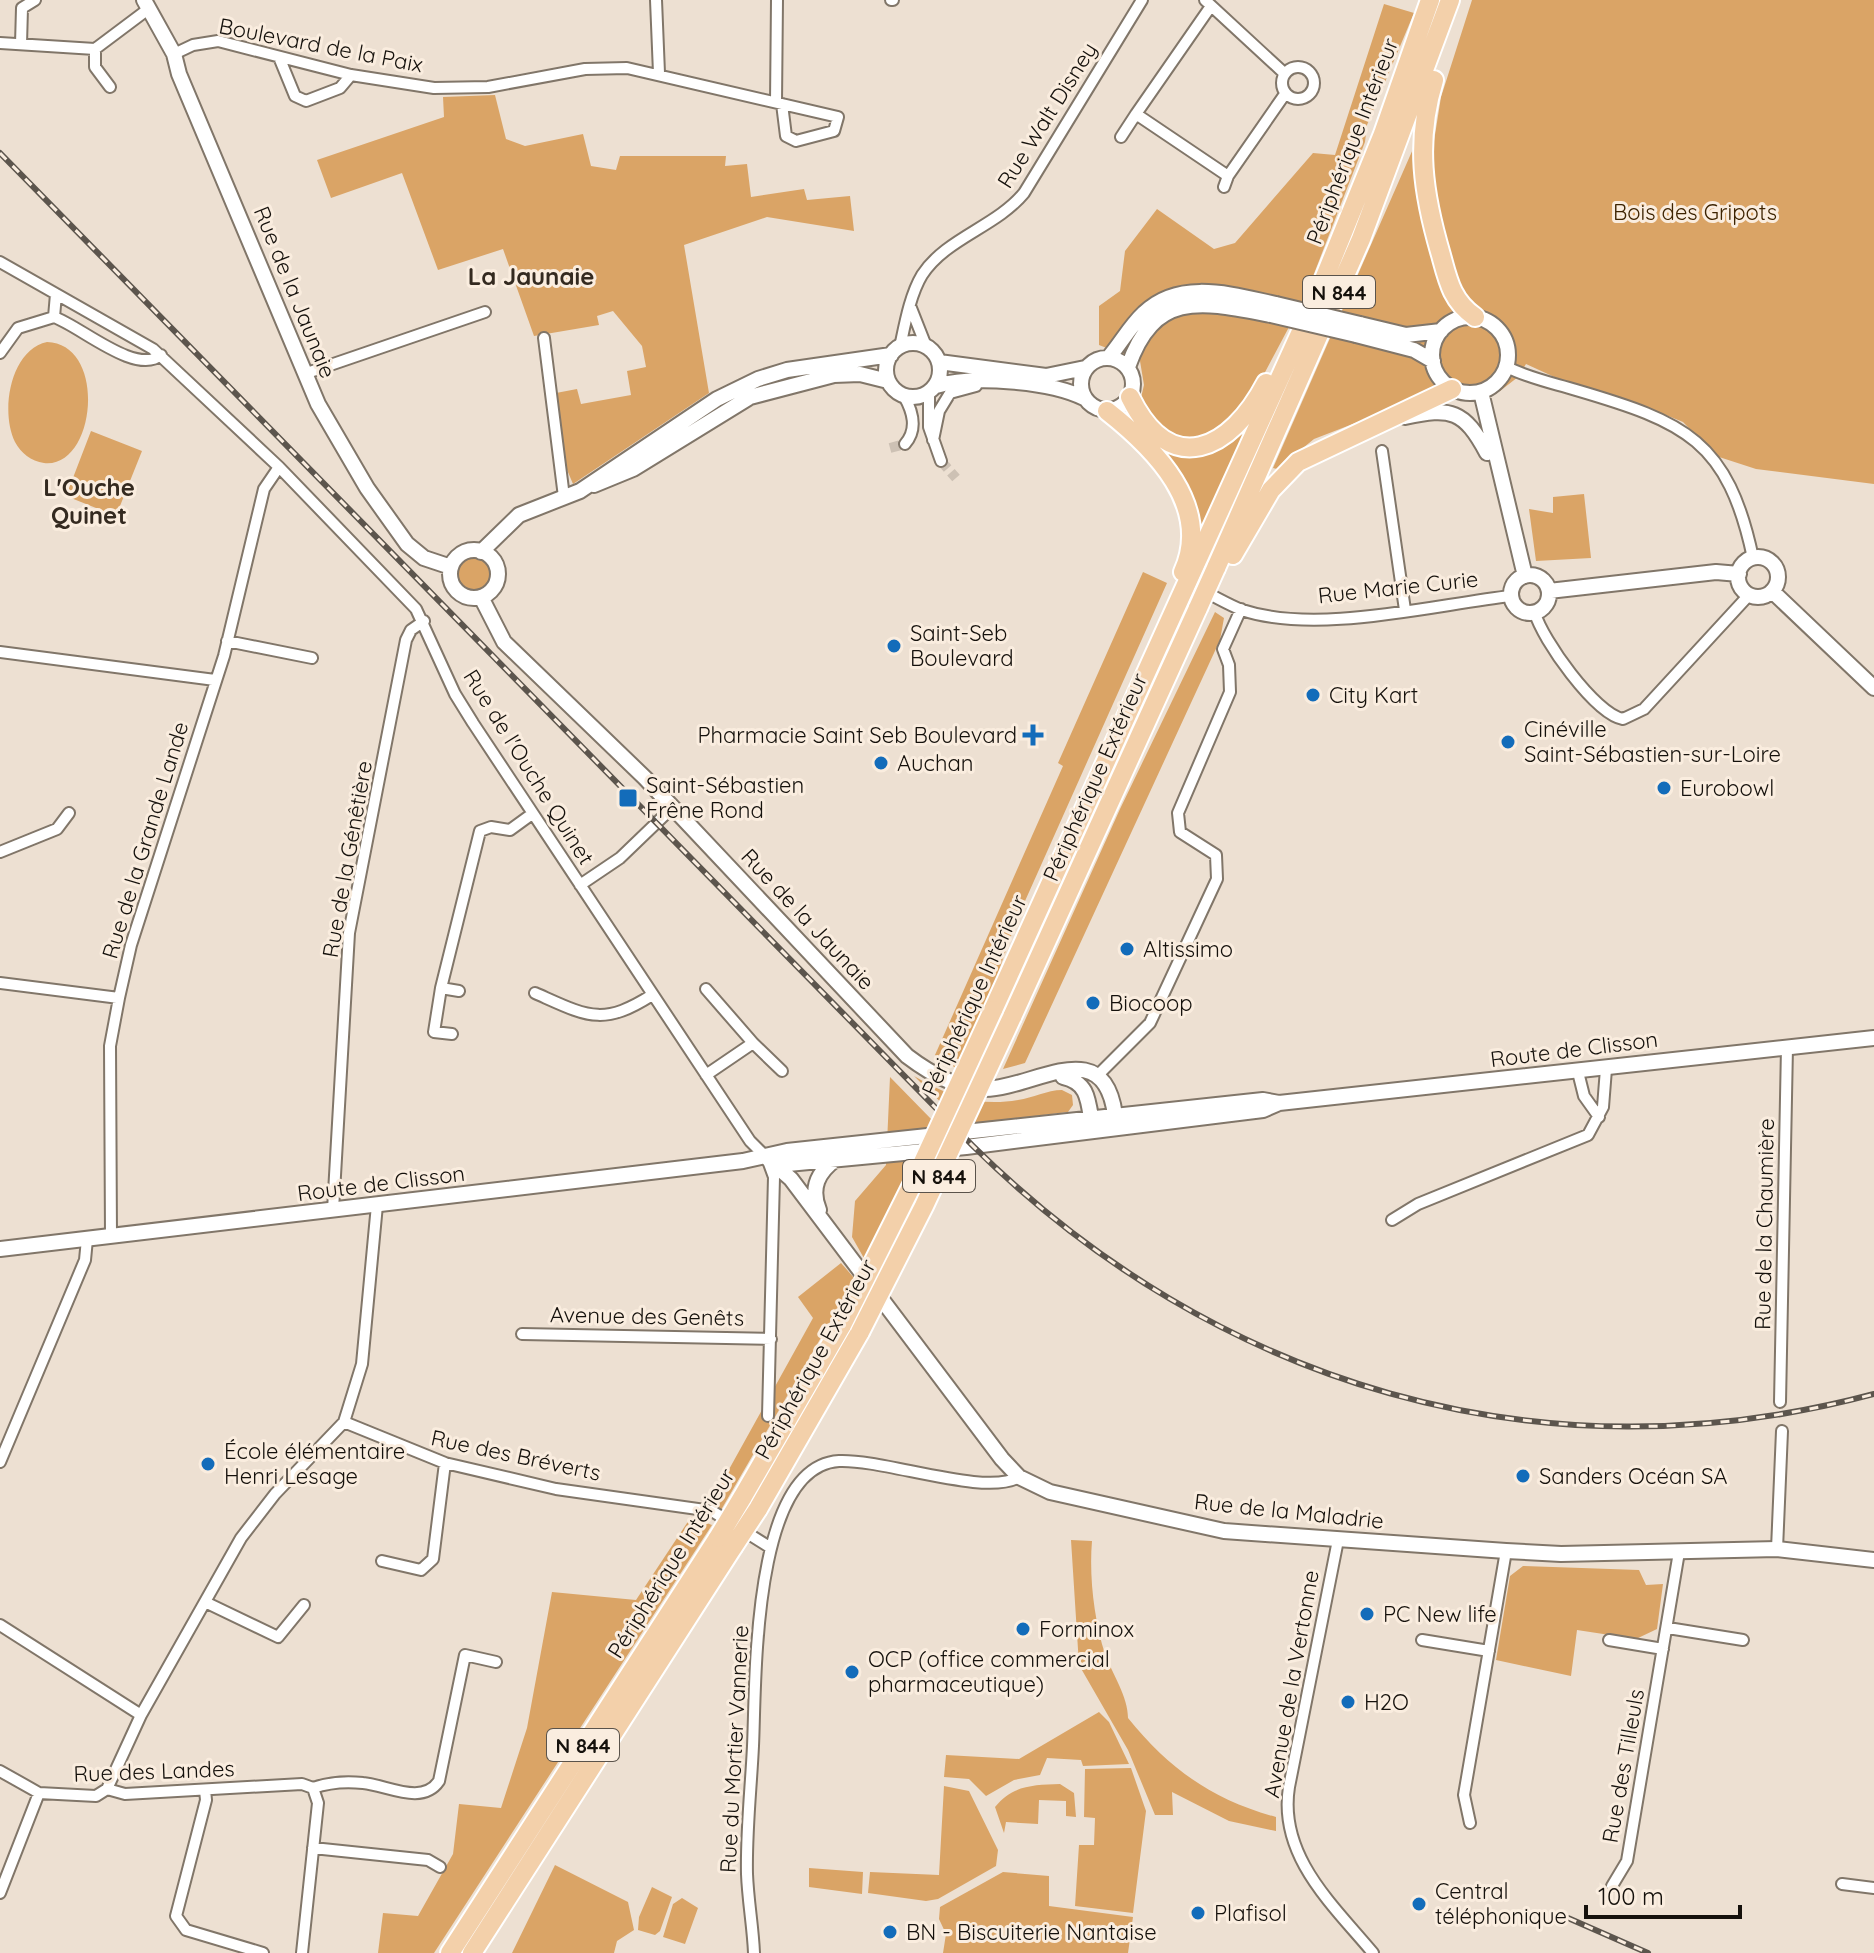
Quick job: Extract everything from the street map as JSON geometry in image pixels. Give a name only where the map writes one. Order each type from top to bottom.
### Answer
[{"type":"highway","name":"Périphérique Intérieur","points":[[450,1953],[726,1543],[851,1328],[918,1173],[1160,644],[1190,567],[1289,359],[1367,176],[1430,0]]},
{"type":"highway","points":[[1448,5],[1450,26],[1424,120],[1422,174],[1426,205],[1453,296],[1475,317]]},
{"type":"highway","name":"Périphérique Extérieur","points":[[851,1328],[924,1206],[1198,608],[1361,239],[1448,5]]},
{"type":"highway","points":[[1130,397],[1139,419],[1160,438],[1187,447],[1209,444],[1238,427],[1276,367],[1289,359]]},
{"type":"highway","points":[[1216,568],[1228,564],[1271,490],[1298,462],[1334,442],[1394,419],[1452,389]]},
{"type":"highway","points":[[1107,411],[1136,437],[1180,488],[1190,533],[1190,567]]},
{"type":"highway","name":"N 844","points":[[472,1953],[726,1543]]},
{"type":"main road","name":"Rue de la Jaunaie","points":[[145,5],[174,54],[179,74],[304,374],[367,488],[401,536],[424,558],[451,567]]},
{"type":"main road","points":[[586,487],[717,399],[787,370],[895,351],[913,343],[926,346],[939,362],[1046,376],[1085,368],[1096,360],[1109,357],[1144,313],[1178,294],[1208,291],[1273,310],[1358,329],[1406,335],[1441,331]]},
{"type":"main road","points":[[1085,368],[1080,383],[1084,398],[1092,406],[1107,411],[1120,407],[1130,397],[1134,382],[1128,367],[1135,345],[1146,329],[1174,309],[1206,304],[1273,310]]},
{"type":"main road","points":[[1475,317],[1501,331],[1509,352],[1507,367],[1494,385],[1481,392],[1452,389],[1439,377],[1433,361],[1433,345],[1441,331],[1460,318],[1475,317]]},
{"type":"main road","points":[[1358,329],[1414,350],[1433,361]]},
{"type":"main road","points":[[888,381],[886,368],[895,351]]},
{"type":"main road","points":[[1109,357],[1128,367]]},
{"type":"main road","points":[[932,389],[939,362]]},
{"type":"main road","points":[[481,552],[493,561],[498,575],[493,589],[481,597],[464,596],[455,589],[451,567],[461,555],[481,552],[519,515],[619,475],[750,397],[781,386],[847,374],[888,381],[904,396],[917,397],[958,380],[997,382],[1084,398]]},
{"type":"main road","points":[[1481,392],[1495,462],[1525,576]]},
{"type":"main road","points":[[1394,419],[1438,411],[1451,412],[1471,425],[1495,462]]},
{"type":"main road","points":[[1753,558],[1764,558],[1775,566],[1778,579],[1772,591],[1762,597],[1749,595],[1740,586],[1739,574],[1753,558]]},
{"type":"main road","points":[[1549,591],[1716,572],[1739,574]]},
{"type":"main road","points":[[1525,576],[1542,579],[1549,591],[1546,605],[1535,613],[1520,610],[1511,596],[1514,584],[1525,576]]},
{"type":"main road","points":[[1772,591],[1874,688]]},
{"type":"main road","name":"Rue de la Jaunaie","points":[[481,597],[504,642],[673,807],[751,887],[824,971],[923,1068],[974,1089],[1001,1088],[1079,1068],[1098,1075]]},
{"type":"main road","name":"Route de Clisson","points":[[767,1158],[788,1164],[996,1143],[1015,1134],[1263,1100],[1279,1103],[1874,1038]]},
{"type":"main road","name":"Rue de la Jaunaie","points":[[1046,1076],[1075,1074],[1084,1080],[1098,1075]]},
{"type":"main road","points":[[1098,1075],[1108,1089],[1107,1120]]},
{"type":"main road","points":[[1063,1077],[1078,1082],[1107,1120]]},
{"type":"main road","name":"Route de Clisson","points":[[0,1249],[767,1158],[787,1151],[1107,1120]]},
{"type":"main road","name":"Rue de la Maladrie","points":[[767,1158],[785,1173],[976,1427],[1019,1477],[1073,1499],[1224,1531],[1338,1540],[1506,1551],[1777,1549],[1874,1560]]},
{"type":"main road","name":"Rue de la Maladrie","points":[[828,1228],[816,1203],[815,1190],[820,1175],[838,1158]]},
{"type":"street","points":[[21,44],[22,8],[35,0]]},
{"type":"street","points":[[656,0],[659,73]]},
{"type":"street","points":[[777,0],[779,103]]},
{"type":"street","name":"Rue Walt Disney","points":[[895,351],[922,275],[944,253],[1011,209],[1064,129],[1142,0]]},
{"type":"street","points":[[1121,137],[1208,3],[1284,73]]},
{"type":"street","points":[[0,43],[95,49],[145,5]]},
{"type":"street","name":"Boulevard de la Paix","points":[[174,54],[193,45],[218,41],[351,75],[412,86],[461,88],[585,69],[627,68],[659,73],[838,117],[834,131],[796,141],[786,136],[779,103]]},
{"type":"street","points":[[95,49],[95,67],[110,87]]},
{"type":"street","points":[[279,57],[295,96],[306,101],[340,88],[351,75]]},
{"type":"street","points":[[1284,73],[1297,66],[1304,67],[1313,76],[1314,85],[1302,99],[1285,94]]},
{"type":"street","points":[[1284,73],[1282,87],[1285,94]]},
{"type":"street","points":[[1224,187],[1228,176],[1285,94]]},
{"type":"street","points":[[1136,114],[1228,176]]},
{"type":"street","name":"Rue de l'Ouche Quinet","points":[[0,262],[138,338],[161,355],[279,467],[404,594],[424,621],[455,694],[532,814],[750,1141],[767,1158]]},
{"type":"street","points":[[54,317],[56,294]]},
{"type":"street","points":[[911,306],[917,332],[926,346]]},
{"type":"street","points":[[304,374],[485,312]]},
{"type":"street","points":[[0,353],[18,328],[54,317],[133,359],[152,361],[161,355]]},
{"type":"street","points":[[544,338],[564,497]]},
{"type":"street","points":[[1507,367],[1644,412],[1684,430],[1715,462],[1729,484],[1753,558]]},
{"type":"street","points":[[933,440],[939,411],[950,393],[997,382]]},
{"type":"street","points":[[932,389],[933,440],[941,461]]},
{"type":"street","points":[[904,396],[913,414],[913,426],[905,444]]},
{"type":"street","points":[[686,436],[717,399]]},
{"type":"street","points":[[1382,451],[1405,610]]},
{"type":"street","name":"Rue de la Grande Lande","points":[[111,1237],[110,1046],[119,998],[131,945],[227,641],[264,489],[279,467]]},
{"type":"street","name":"Rue Marie Curie","points":[[1199,589],[1241,609],[1299,619],[1405,610],[1511,596]]},
{"type":"street","points":[[1535,613],[1541,632],[1575,676],[1614,717],[1628,719],[1644,709],[1749,595]]},
{"type":"street","points":[[1098,1075],[1150,1023],[1217,879],[1216,855],[1180,832],[1178,813],[1230,692],[1229,665],[1223,649],[1241,609]]},
{"type":"street","name":"Rue de la Génêtière","points":[[333,1210],[349,933],[406,640],[411,630],[424,621]]},
{"type":"street","points":[[227,641],[312,658]]},
{"type":"street","points":[[0,652],[215,680]]},
{"type":"street","points":[[580,885],[620,858],[673,807]]},
{"type":"street","points":[[0,852],[57,829],[69,813]]},
{"type":"street","points":[[452,1034],[434,1032],[441,988],[480,831],[491,827],[510,830],[532,814]]},
{"type":"street","points":[[0,983],[119,998]]},
{"type":"street","points":[[441,988],[459,991]]},
{"type":"street","points":[[706,989],[782,1071]]},
{"type":"street","points":[[535,993],[602,1016],[622,1014],[652,995]]},
{"type":"street","points":[[706,1075],[753,1043]]},
{"type":"street","name":"Rue de la Chaumière","points":[[1780,1402],[1787,1047]]},
{"type":"street","points":[[1392,1220],[1418,1204],[1581,1139],[1592,1130],[1599,1117],[1606,1069]]},
{"type":"street","points":[[1578,1072],[1584,1096],[1599,1117]]},
{"type":"street","points":[[767,1158],[774,1177],[768,1416]]},
{"type":"street","points":[[107,1789],[141,1715],[256,1515],[344,1422],[362,1364],[377,1205]]},
{"type":"street","points":[[0,1462],[85,1260],[87,1239]]},
{"type":"street","name":"Avenue des Genêts","points":[[522,1334],[771,1339]]},
{"type":"street","name":"Rue des Bréverts","points":[[344,1422],[445,1463],[556,1489],[712,1511],[771,1548]]},
{"type":"street","points":[[1777,1549],[1782,1431]]},
{"type":"street","name":"Rue du Mortier Vannerie","points":[[754,1953],[747,1870],[758,1637],[764,1573],[793,1494],[801,1482],[824,1465],[838,1461],[898,1467],[994,1485],[1019,1477]]},
{"type":"street","points":[[382,1561],[421,1570],[433,1559],[445,1463]]},
{"type":"street","name":"Avenue de la Vertonne","points":[[1338,1540],[1289,1787],[1288,1824],[1296,1849],[1316,1886],[1373,1953]]},
{"type":"street","points":[[1470,1823],[1464,1795],[1506,1551]]},
{"type":"street","name":"Rue des Tilleuls","points":[[1612,1886],[1627,1861],[1679,1552]]},
{"type":"street","points":[[205,1602],[278,1637],[304,1605]]},
{"type":"street","points":[[0,1625],[141,1715]]},
{"type":"street","points":[[1668,1628],[1743,1640]]},
{"type":"street","points":[[1422,1640],[1489,1651]]},
{"type":"street","points":[[1609,1640],[1663,1649]]},
{"type":"street","name":"Rue des Landes","points":[[0,1771],[39,1793],[96,1796],[107,1789],[125,1794],[302,1784],[313,1788],[346,1782],[411,1793],[431,1789],[439,1781],[465,1655],[496,1662]]},
{"type":"street","points":[[302,1953],[318,1803],[313,1788]]},
{"type":"street","points":[[205,1790],[206,1800],[176,1916],[186,1930],[263,1953]]},
{"type":"street","points":[[0,1893],[39,1793]]},
{"type":"street","points":[[313,1848],[428,1860],[440,1867]]},
{"type":"street","points":[[1842,1884],[1874,1888]]},
{"type":"green space","name":"Bois des Gripots","points":[[1472,0],[1874,0],[1874,484],[1756,469],[1716,456],[1683,422],[1646,407],[1574,386],[1526,364],[1518,377],[1500,391],[1463,398],[1447,395],[1420,398],[1314,439],[1277,469],[1273,468],[1413,149],[1434,141],[1441,97]]},
{"type":"green space","points":[[1384,4],[1414,13],[1367,125],[1365,142],[1305,297],[1246,408],[1244,433],[1199,532],[1172,482],[1109,419],[1140,402],[1144,385],[1140,361],[1099,345],[1099,306],[1120,291],[1125,251],[1157,209],[1214,249],[1235,243],[1313,153],[1335,155]]},
{"type":"green space","points":[[495,95],[506,139],[525,146],[583,134],[591,166],[616,170],[620,156],[726,156],[725,166],[747,164],[751,197],[804,189],[807,200],[850,196],[854,231],[767,217],[684,245],[709,393],[573,484],[565,465],[556,393],[577,389],[581,404],[631,395],[627,371],[646,367],[642,346],[613,311],[597,316],[599,325],[534,336],[503,249],[438,270],[402,173],[331,198],[317,160],[444,117],[443,97]]},
{"type":"green space","points":[[47,342],[67,348],[80,363],[87,383],[88,406],[84,428],[75,447],[62,460],[44,463],[20,450],[8,415],[17,369],[34,347]]},
{"type":"green space","points":[[91,431],[142,451],[116,516],[66,496]]},
{"type":"green space","points":[[1584,494],[1591,558],[1536,561],[1529,509],[1553,513],[1553,497]]},
{"type":"green space","points":[[474,558],[486,563],[491,575],[486,587],[474,592],[462,587],[457,575],[462,563]]},
{"type":"green space","points":[[1143,572],[1167,583],[1017,919],[997,976],[956,1068],[935,1055],[1063,766],[1058,763]]},
{"type":"green space","points":[[1215,612],[1224,618],[1220,640],[1025,1063],[1003,1069],[1120,809]]},
{"type":"green space","points":[[914,1076],[951,1094],[976,1101],[1003,1102],[1062,1090],[1072,1095],[1073,1105],[1068,1112],[964,1125]]},
{"type":"green space","points":[[890,1077],[933,1121],[865,1260],[852,1237],[855,1201],[886,1165]]},
{"type":"green space","points":[[841,1263],[855,1279],[721,1510],[712,1500],[813,1318],[798,1297]]},
{"type":"green space","points":[[691,1517],[712,1525],[434,1953],[378,1953],[383,1913],[418,1916],[453,1854],[459,1804],[501,1808],[527,1728],[552,1592],[636,1600]]},
{"type":"green space","points":[[1071,1540],[1092,1541],[1095,1613],[1105,1654],[1126,1702],[1128,1718],[1160,1753],[1194,1780],[1232,1802],[1276,1817],[1276,1831],[1229,1821],[1172,1792],[1173,1815],[1155,1815],[1128,1750],[1079,1665]]},
{"type":"green space","points":[[1523,1566],[1639,1570],[1646,1585],[1663,1584],[1657,1629],[1636,1639],[1577,1630],[1571,1676],[1496,1660],[1510,1576]]},
{"type":"green space","points":[[1099,1712],[1109,1722],[1129,1764],[1083,1766],[1081,1760],[1047,1758],[1040,1775],[1014,1780],[986,1796],[969,1779],[944,1777],[946,1755],[1019,1759]]},
{"type":"green space","points":[[1131,1768],[1146,1811],[1133,1913],[1075,1906],[1079,1845],[1094,1845],[1095,1818],[1084,1817],[1085,1769]]},
{"type":"green space","points":[[1060,1784],[1074,1793],[1076,1817],[1066,1816],[1066,1801],[1039,1800],[1038,1824],[1006,1822],[1004,1833],[995,1807],[1002,1800],[1016,1790]]},
{"type":"green space","points":[[944,1786],[969,1791],[998,1850],[996,1866],[938,1899],[926,1901],[868,1893],[870,1872],[939,1875]]},
{"type":"green space","points":[[555,1865],[628,1902],[634,1930],[617,1941],[614,1953],[512,1953]]},
{"type":"green space","points":[[809,1868],[863,1872],[862,1894],[809,1887]]},
{"type":"green space","points":[[1003,1872],[1049,1876],[1049,1906],[1133,1917],[1128,1953],[943,1953],[946,1934],[939,1919],[940,1907]]},
{"type":"green space","points":[[652,1887],[672,1897],[660,1931],[655,1935],[638,1930],[639,1917]]},
{"type":"green space","points":[[682,1898],[698,1908],[685,1944],[663,1937],[673,1904]]},
{"type":"tunnel","points":[[890,448],[905,444]]},
{"type":"tunnel","points":[[941,461],[956,478]]},
{"type":"railway","points":[[0,153],[973,1146],[1068,1229],[1169,1299],[1277,1353],[1390,1393],[1507,1418],[1627,1427],[1750,1419],[1874,1394]]},
{"type":"railway","points":[[1568,1918],[1648,1953]]},
{"type":"place","name":"Saint-Seb Boulevard","points":[[894,646]]},
{"type":"place","name":"City Kart","points":[[1313,695]]},
{"type":"place","name":"Pharmacie Saint Seb Boulevard","points":[[1033,735]]},
{"type":"place","name":"Cinéville Saint-Sébastien-sur-Loire","points":[[1508,742]]},
{"type":"place","name":"Auchan","points":[[881,763]]},
{"type":"place","name":"Eurobowl","points":[[1664,788]]},
{"type":"place","name":"Saint-Sébastien Frêne Rond","points":[[628,798]]},
{"type":"place","name":"Altissimo","points":[[1127,949]]},
{"type":"place","name":"Biocoop","points":[[1093,1003]]},
{"type":"place","name":"École élémentaire Henri Lesage","points":[[208,1464]]},
{"type":"place","name":"Sanders Océan SA","points":[[1523,1476]]},
{"type":"place","name":"PC New life","points":[[1367,1614]]},
{"type":"place","name":"Forminox","points":[[1023,1629]]},
{"type":"place","name":"OCP (office commercial pharmaceutique)","points":[[852,1672]]},
{"type":"place","name":"H2O","points":[[1348,1702]]},
{"type":"place","name":"Central téléphonique","points":[[1419,1904]]},
{"type":"place","name":"Plafisol","points":[[1198,1913]]},
{"type":"place","name":"BN - Biscuiterie Nantaise","points":[[890,1932]]},
{"type":"district","name":"La Jaunaie","points":[[531,276]]},
{"type":"district","name":"L'Ouche Quinet","points":[[89,501]]}]
